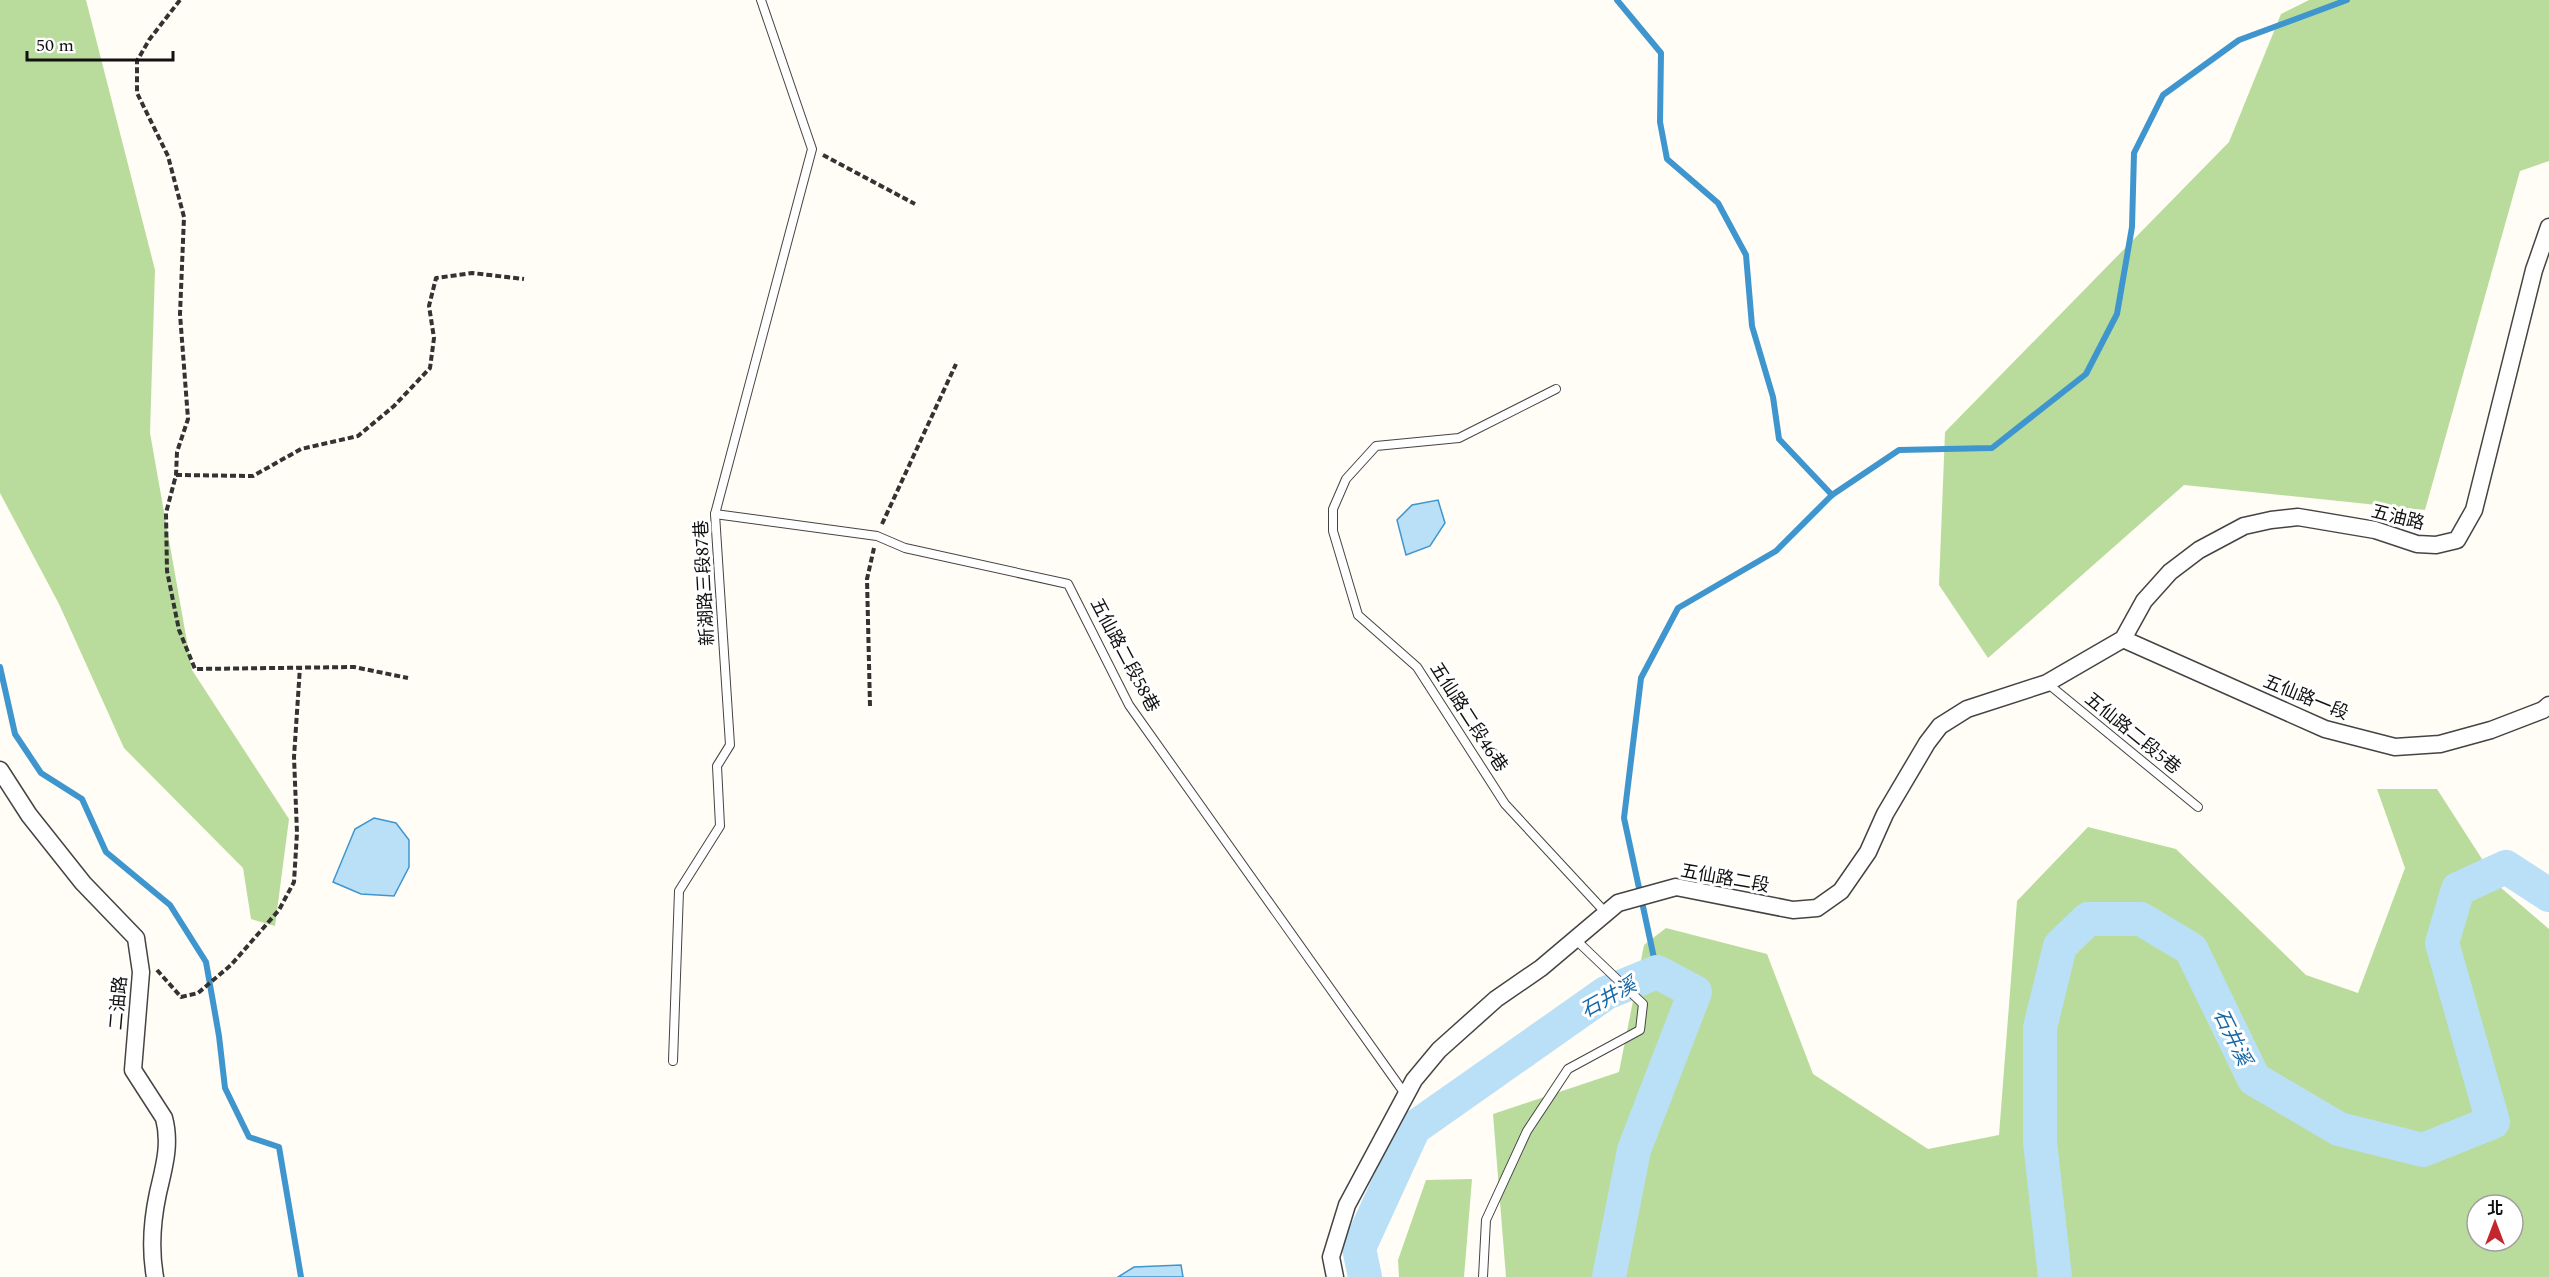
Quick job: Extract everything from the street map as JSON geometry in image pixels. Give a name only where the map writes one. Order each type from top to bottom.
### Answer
[{"type":"street","name":"五油路","points":[[2123,639],[2144,601],[2170,572],[2199,550],[2244,526],[2298,517],[2375,530],[2417,544],[2436,545],[2457,540],[2474,510],[2534,270],[2549,227]]},
{"type":"street","name":"五仙路二段","points":[[1335,1277],[1331,1257],[1347,1205],[1405,1094],[1438,1050],[1496,999],[1541,968],[1611,908],[1661,890],[1676,887],[1793,910],[1817,908],[1841,891],[1862,860],[1909,773],[1940,726],[1967,709],[2047,683],[2123,639]]},
{"type":"street","name":"五仙路一段","points":[[2123,639],[2325,729],[2395,747],[2440,744],[2492,730],[2543,710],[2549,705]]},
{"type":"street","points":[[0,770],[29,815],[83,883],[136,938]]},
{"type":"street","name":"二油路","points":[[136,938],[141,972],[133,1070],[164,1118],[168,1152],[158,1194],[150,1252],[154,1277]]},
{"type":"lane","points":[[761,0],[812,149]]},
{"type":"lane","name":"新湖路三段87巷","points":[[673,1061],[679,891],[720,826],[717,766],[730,746],[715,514],[812,149]]},
{"type":"lane","name":"五仙路二段46巷","points":[[1556,389],[1460,438],[1376,446],[1346,479],[1333,509],[1333,531],[1358,615],[1417,667],[1505,804],[1611,908]]},
{"type":"lane","name":"五仙路二段58巷","points":[[715,514],[877,536],[905,548],[1068,584],[1130,705],[1405,1094]]},
{"type":"lane","name":"五仙路二段5巷","points":[[2047,683],[2198,807]]},
{"type":"lane","points":[[1483,1277],[1486,1220],[1527,1131],[1568,1069],[1640,1030],[1643,1004],[1576,939]]},
{"type":"path","points":[[180,0],[149,40],[137,61],[137,93],[168,156],[184,217],[180,314],[188,419],[177,452],[176,475],[166,513],[167,572],[179,630],[195,669],[354,667],[408,678]]},
{"type":"path","points":[[812,149],[915,204]]},
{"type":"path","points":[[176,475],[254,476],[302,449],[358,436],[394,405],[430,368],[434,338],[429,306],[436,278],[472,273],[524,279]]},
{"type":"path","points":[[870,706],[867,579],[877,536],[956,364]]},
{"type":"path","points":[[136,938],[150,962],[181,998],[198,993],[231,965],[279,910],[294,882],[297,833],[294,757],[300,668]]},
{"type":"green space","points":[[0,0],[86,0],[155,270],[150,433],[192,670],[289,819],[275,926],[251,919],[243,868],[124,748],[59,604],[0,493]]},
{"type":"green space","points":[[2309,0],[2549,0],[2549,161],[2520,171],[2425,510],[2184,485],[1988,658],[1939,585],[1945,432],[2229,142],[2281,14]]},
{"type":"green space","points":[[2377,789],[2437,789],[2500,887],[2549,929],[2549,1277],[1506,1277],[1493,1114],[1619,1072],[1644,945],[1666,928],[1767,954],[1813,1074],[1928,1149],[1999,1135],[2017,901],[2088,827],[2176,849],[2306,975],[2358,993],[2405,868]]},
{"type":"green space","points":[[1472,1179],[1464,1277],[1399,1277],[1398,1260],[1426,1180]]},
{"type":"water","points":[[1438,500],[1445,523],[1430,546],[1406,555],[1397,520],[1412,505]]},
{"type":"water","points":[[374,818],[396,823],[409,840],[409,867],[394,896],[361,894],[333,882],[355,829]]},
{"type":"water","points":[[1181,1265],[1183,1277],[1118,1277],[1134,1267]]},
{"type":"waterway","points":[[1617,0],[1661,53],[1660,122],[1667,159],[1718,203],[1746,255],[1752,326],[1773,397],[1779,439],[1832,495]]},
{"type":"waterway","points":[[1657,972],[1624,818],[1641,678],[1678,608],[1776,551],[1832,495],[1899,450],[1992,448],[2086,374],[2117,314],[2132,227],[2134,153],[2163,95],[2239,40],[2347,0]]},
{"type":"waterway","points":[[0,667],[15,734],[41,773],[82,799],[106,852],[170,905],[206,962],[219,1036],[225,1088],[249,1137],[279,1147],[301,1277]]},
{"type":"waterway","name":"石井溪","points":[[2055,1277],[2040,1142],[2040,1028],[2060,946],[2088,919],[2141,919],[2191,949],[2254,1079],[2339,1129],[2423,1150],[2493,1122],[2442,943],[2458,889],[2506,867],[2549,895]]},
{"type":"waterway","name":"石井溪","points":[[1365,1277],[1359,1248],[1414,1128],[1606,993],[1657,972],[1695,992],[1634,1150],[1609,1277]]}]
